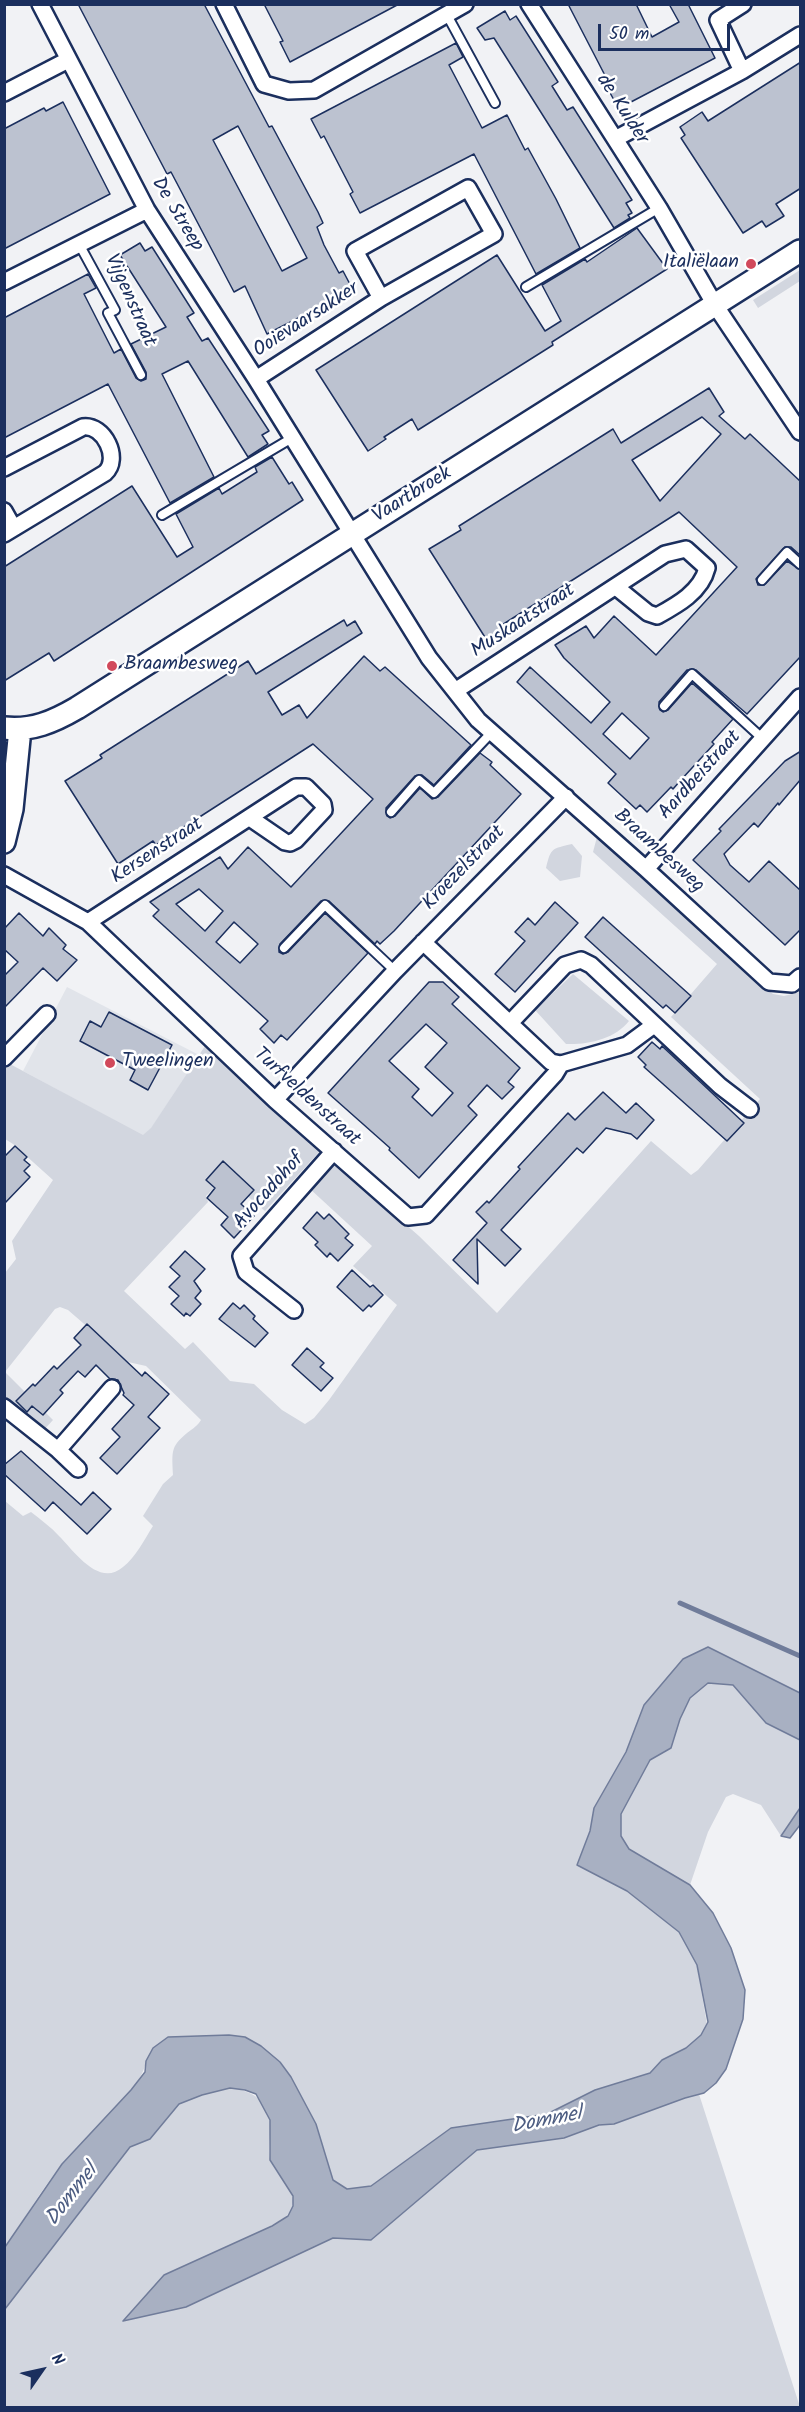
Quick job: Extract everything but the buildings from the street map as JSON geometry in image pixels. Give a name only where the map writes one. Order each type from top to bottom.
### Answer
[{"type":"street","name":"De Streep","points":[[40,4],[147,210],[353,534]]},
{"type":"street","points":[[224,4],[264,84],[289,91],[314,90],[465,4]]},
{"type":"street","name":"de Kulder","points":[[529,4],[659,208],[715,305],[801,432]]},
{"type":"street","points":[[742,4],[718,20],[742,71]]},
{"type":"street","points":[[615,139],[742,71],[801,34]]},
{"type":"street","points":[[4,93],[68,60]]},
{"type":"street","name":"Ooievaarsakker","points":[[256,379],[381,298],[494,234],[468,188],[355,252],[381,298]]},
{"type":"street","name":"Vijgenstraat","points":[[4,282],[147,210]]},
{"type":"street","name":"Vaartbroek","points":[[12,728],[53,722],[77,708],[801,251]]},
{"type":"street","points":[[4,468],[89,426],[97,430],[111,453],[112,461],[109,470],[105,473],[9,531],[4,511]]},
{"type":"street","name":"Braambesweg","points":[[353,534],[429,658],[478,720],[769,982],[792,984],[801,977]]},
{"type":"street","name":"Muskaatstraat","points":[[455,691],[665,554],[686,549],[707,568],[705,576],[683,602],[657,615],[648,613],[616,587]]},
{"type":"street","name":"Aardbeistraat","points":[[646,869],[763,739],[797,708]]},
{"type":"street","points":[[4,842],[12,809],[12,728]]},
{"type":"street","name":"Kersenstraat","points":[[88,922],[301,785],[323,804],[324,810],[291,843],[285,842],[250,818]]},
{"type":"street","name":"Kroezelstraat","points":[[275,1100],[395,971],[566,797]]},
{"type":"street","name":"Turfveldenstraat","points":[[4,875],[88,922],[275,1100],[408,1216],[426,1215],[555,1074],[561,1064]]},
{"type":"street","points":[[423,942],[550,1062],[561,1064],[627,1045],[654,1025]]},
{"type":"street","points":[[510,1023],[565,964],[581,960],[591,966],[720,1086],[750,1109]]},
{"type":"street","points":[[4,1058],[47,1014]]},
{"type":"street","name":"Avocadohof","points":[[294,1310],[246,1272],[241,1256],[334,1151]]},
{"type":"street","points":[[58,1450],[112,1388]]},
{"type":"street","points":[[4,1407],[78,1469]]},
{"type":"lane","points":[[447,15],[495,103]]},
{"type":"lane","points":[[526,287],[659,208]]},
{"type":"lane","name":"Vijgenstraat","points":[[79,244],[115,310],[108,313],[141,375]]},
{"type":"lane","points":[[162,515],[292,438]]},
{"type":"lane","points":[[762,580],[787,552],[801,564]]},
{"type":"lane","name":"Aardbeistraat","points":[[664,706],[692,674],[763,739]]},
{"type":"lane","points":[[392,812],[419,780],[434,794],[492,732]]},
{"type":"lane","points":[[284,948],[326,905],[395,971]]},
{"type":"shaded area","points":[[800,270],[800,281],[758,308],[753,300]]},
{"type":"shaded area","points":[[597,837],[773,994],[784,996],[800,992],[800,1693],[708,1647],[644,1705],[626,1752],[594,1808],[590,1831],[577,1865],[627,1891],[679,1932],[697,1965],[707,2025],[701,2035],[686,2048],[662,2060],[650,2073],[595,2090],[547,2114],[451,2128],[371,2186],[347,2189],[333,2180],[316,2124],[280,2061],[229,2035],[213,2036],[146,2061],[134,2087],[62,2164],[5,2247],[5,1501],[23,1516],[31,1512],[88,1565],[105,1573],[114,1572],[132,1558],[153,1526],[143,1516],[163,1484],[173,1475],[173,1454],[179,1440],[201,1420],[146,1366],[128,1362],[68,1310],[60,1307],[55,1309],[5,1372],[5,1273],[16,1259],[12,1241],[53,1180],[5,1139],[5,1066],[8,1063],[143,1135],[151,1128],[205,1046],[321,1150],[265,1211],[225,1177],[206,1196],[208,1202],[124,1291],[185,1349],[193,1342],[230,1381],[254,1384],[282,1410],[305,1424],[314,1418],[329,1400],[397,1305],[353,1266],[372,1246],[309,1188],[335,1163],[419,1236],[497,1313],[651,1141],[691,1175],[698,1170],[760,1099],[671,1017],[717,964],[593,852]]},
{"type":"shaded area","points":[[572,844],[582,856],[580,877],[560,881],[546,868],[549,856],[556,848]]},
{"type":"shaded area","points":[[573,974],[629,1021],[616,1032],[600,1040],[566,1044],[535,1010]]},
{"type":"shaded area","name":"Tweelingen","points":[[67,987],[199,1055],[151,1129],[143,1136],[23,1071]]},
{"type":"shaded area","points":[[5,1372],[53,1420],[42,1432],[5,1398]]},
{"type":"shaded area","points":[[708,1683],[733,1685],[766,1723],[800,1740],[800,1808],[781,1836],[761,1805],[733,1794],[726,1797],[708,1832],[690,1885],[629,1849],[621,1836],[621,1814],[650,1760],[671,1748],[680,1719],[690,1698]]},
{"type":"shaded area","points":[[230,2088],[256,2096],[265,2106],[270,2120],[271,2162],[291,2193],[293,2203],[286,2217],[272,2225],[186,2307],[333,2238],[371,2240],[477,2150],[564,2138],[599,2125],[614,2124],[698,2091],[800,2407],[5,2407],[4,2309],[130,2147],[150,2139],[179,2104]]},
{"type":"water","name":"Dommel","points":[[708,1647],[800,1693],[800,1740],[766,1723],[733,1685],[708,1683],[690,1698],[680,1719],[671,1748],[650,1760],[621,1814],[621,1836],[629,1849],[690,1885],[713,1913],[731,1948],[745,1990],[743,2019],[726,2069],[716,2083],[704,2093],[614,2124],[599,2125],[564,2138],[477,2150],[371,2240],[333,2238],[186,2307],[123,2321],[164,2275],[272,2226],[288,2216],[293,2206],[293,2196],[270,2160],[270,2120],[256,2094],[230,2088],[202,2095],[179,2104],[150,2139],[130,2147],[5,2309],[5,2247],[62,2164],[131,2090],[145,2072],[146,2061],[153,2048],[168,2037],[229,2035],[245,2037],[261,2046],[280,2062],[291,2077],[316,2124],[333,2180],[347,2189],[371,2186],[451,2128],[547,2114],[595,2090],[650,2073],[662,2060],[686,2048],[701,2035],[708,2022],[697,1965],[679,1932],[627,1891],[577,1865],[590,1831],[594,1808],[626,1752],[644,1705],[683,1659]]},
{"type":"water","points":[[800,1808],[800,1825],[790,1838],[781,1836]]},
{"type":"waterway","points":[[680,1603],[800,1656]]},
{"type":"place","name":"Italiëlaan","points":[[751,264]]},
{"type":"place","name":"Braambesweg","points":[[112,666]]},
{"type":"place","name":"Tweelingen","points":[[110,1063]]}]
